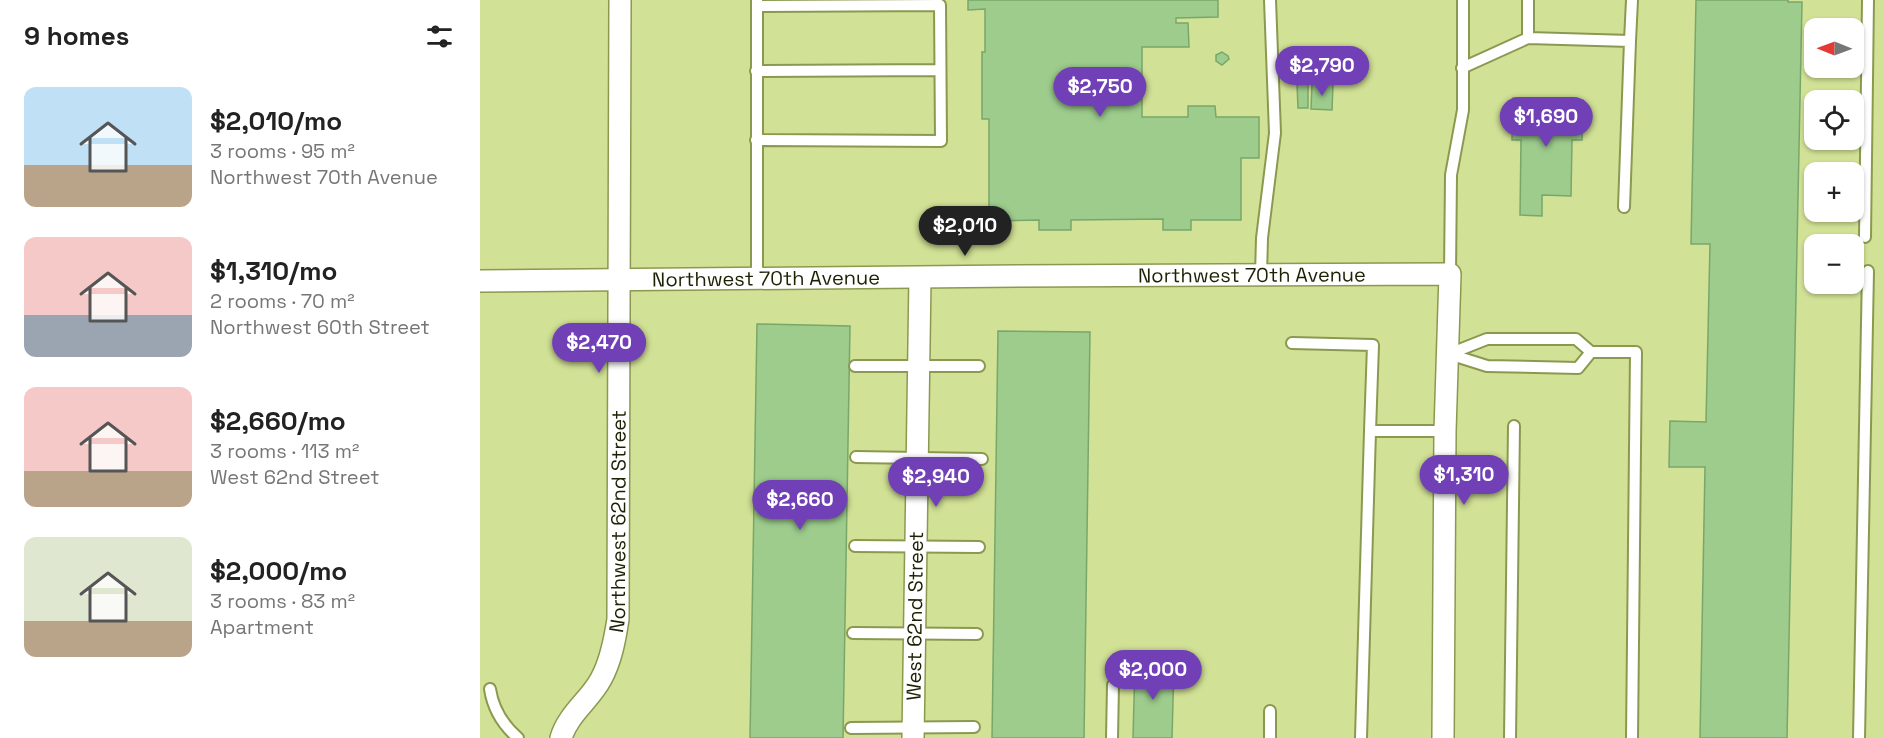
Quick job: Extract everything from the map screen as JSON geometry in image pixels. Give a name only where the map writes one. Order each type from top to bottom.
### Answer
[{"type":"street","name":"Northwest 62nd Street","points":[[561,738],[570,720],[601,680],[608,664],[618,619],[620,0]]},
{"type":"street","name":"Northwest 70th Avenue","points":[[480,281],[1450,274]]},
{"type":"street","points":[[1443,738],[1445,431],[1450,274]]},
{"type":"street","name":"West 62nd Street","points":[[914,733],[920,278]]},
{"type":"lane","points":[[1261,274],[1262,238],[1275,133],[1270,0]]},
{"type":"lane","points":[[1450,274],[1451,175],[1463,110],[1463,0]]},
{"type":"lane","points":[[1528,0],[1528,38]]},
{"type":"lane","points":[[1624,207],[1632,0]]},
{"type":"lane","points":[[1865,237],[1868,0]]},
{"type":"lane","points":[[756,140],[941,141],[940,5],[757,3],[756,71],[756,140],[757,279]]},
{"type":"lane","points":[[1462,68],[1528,38],[1630,40]]},
{"type":"lane","points":[[756,71],[940,70]]},
{"type":"lane","points":[[1859,738],[1868,271]]},
{"type":"lane","points":[[1449,354],[1486,339],[1576,339],[1591,351],[1636,352],[1632,738]]},
{"type":"lane","points":[[1292,343],[1373,345],[1361,738]]},
{"type":"lane","points":[[1449,354],[1487,366],[1578,368],[1591,351]]},
{"type":"lane","points":[[855,366],[979,366]]},
{"type":"lane","points":[[1510,738],[1514,426]]},
{"type":"lane","points":[[1370,431],[1445,431]]},
{"type":"lane","points":[[856,457],[982,459]]},
{"type":"lane","points":[[855,546],[979,548]]},
{"type":"lane","points":[[853,633],[977,634]]},
{"type":"lane","points":[[1112,738],[1113,685]]},
{"type":"lane","points":[[490,689],[498,715],[518,738]]},
{"type":"lane","points":[[1270,711],[1270,738]]},
{"type":"lane","points":[[851,728],[914,733],[974,727]]},
{"type":"building","points":[[968,0],[1218,0],[1218,17],[1176,18],[1176,23],[1188,23],[1189,47],[1142,47],[1142,117],[1188,117],[1188,106],[1215,106],[1216,117],[1259,117],[1259,158],[1241,158],[1241,220],[1191,220],[1191,230],[1163,230],[1163,219],[1071,220],[1071,230],[1039,230],[1039,220],[989,221],[989,119],[982,119],[982,52],[985,52],[985,9],[968,10]]},
{"type":"building","points":[[1696,0],[1802,2],[1787,738],[1700,738],[1705,467],[1669,467],[1670,421],[1706,422],[1710,244],[1691,244]]},
{"type":"building","points":[[1222,52],[1229,59],[1222,65],[1216,61],[1216,55]]},
{"type":"building","points":[[1308,83],[1308,108],[1298,108],[1297,84]]},
{"type":"building","points":[[1312,84],[1333,84],[1332,110],[1311,109]]},
{"type":"building","points":[[1513,98],[1583,100],[1582,140],[1572,140],[1571,196],[1542,195],[1542,216],[1520,215],[1521,140],[1512,140]]},
{"type":"building","points":[[757,324],[850,326],[843,738],[750,738]]},
{"type":"building","points":[[998,331],[1090,332],[1084,738],[992,738]]},
{"type":"building","points":[[1135,663],[1174,664],[1172,738],[1133,738]]}]
